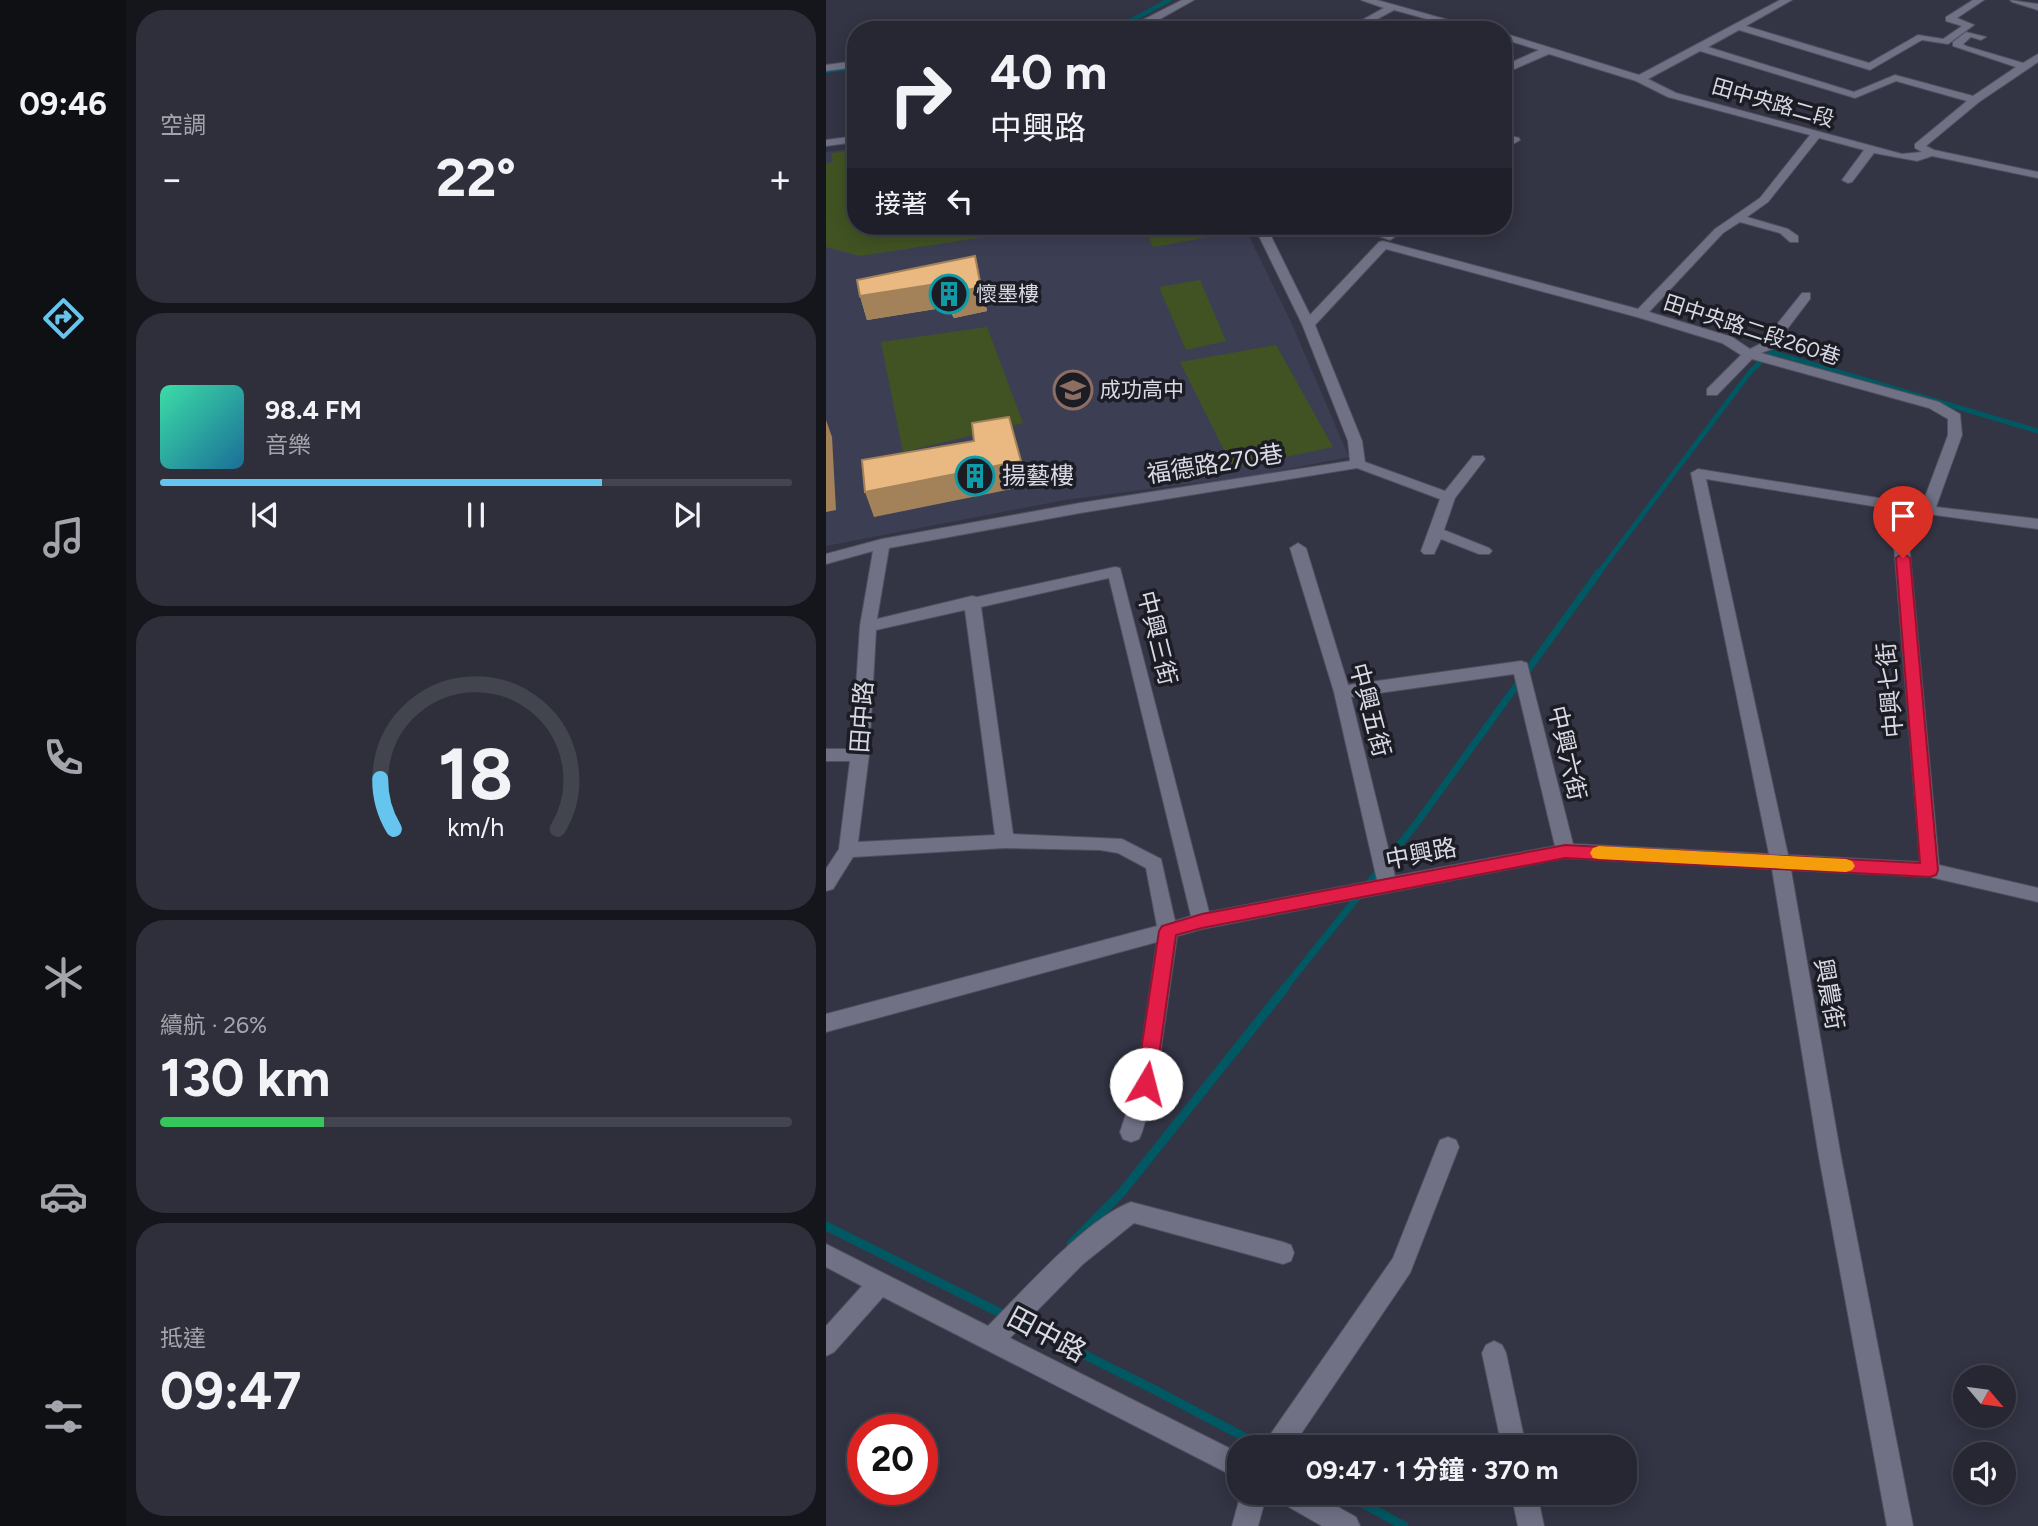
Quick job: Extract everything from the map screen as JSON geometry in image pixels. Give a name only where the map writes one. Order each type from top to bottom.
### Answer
[{"type":"street","points":[[1150,21],[1189,0]]},
{"type":"street","points":[[1366,0],[1445,21]]},
{"type":"street","points":[[1640,79],[1787,0]]},
{"type":"street","points":[[1739,27],[1870,67],[1921,37],[1945,42],[1969,25],[1949,19],[1979,0]]},
{"type":"street","points":[[2015,0],[2038,7]]},
{"type":"street","points":[[1366,21],[1393,7]]},
{"type":"street","points":[[1981,37],[1969,34],[1956,44],[2023,66]]},
{"type":"street","name":"田中央路二段","points":[[1512,39],[1640,79],[1672,95],[1815,136],[1917,159],[1931,153],[2038,175]]},
{"type":"street","points":[[1702,48],[1855,95],[1895,78],[1975,100]]},
{"type":"street","points":[[1512,62],[1549,50]]},
{"type":"street","points":[[1931,153],[1919,146],[1975,100],[2038,57]]},
{"type":"street","points":[[826,68],[847,65]]},
{"type":"street","name":"田中央路二段260巷","points":[[1815,136],[1764,200],[1719,231],[1641,314],[1727,340],[1749,354],[1934,405],[1955,416],[1955,435],[1927,510]]},
{"type":"street","points":[[826,144],[847,140]]},
{"type":"street","points":[[1848,180],[1870,150]]},
{"type":"street","points":[[1738,218],[1784,232],[1794,239]]},
{"type":"street","points":[[1264,235],[1308,324],[1355,441],[1358,464],[1448,497]]},
{"type":"street","points":[[1308,324],[1389,236],[1641,314]]},
{"type":"street","points":[[1712,392],[1749,354],[1767,346],[1806,296]]},
{"type":"street","points":[[1429,551],[1448,497],[1478,459]]},
{"type":"street","name":"福德路270巷","points":[[826,559],[882,544],[1080,508],[1358,464]]},
{"type":"street","name":"興農街","points":[[1898,506],[1698,473],[1780,862],[1833,1171],[1900,1526]]},
{"type":"street","points":[[1898,506],[2038,524]]},
{"type":"street","name":"中興七街","points":[[1898,506],[1930,870]]},
{"type":"street","points":[[1436,531],[1484,551]]},
{"type":"street","name":"田中路","points":[[826,884],[848,850],[860,755],[867,626],[882,544]]},
{"type":"street","name":"中興五街","points":[[1298,548],[1342,692],[1388,886]]},
{"type":"street","name":"中興三街","points":[[867,626],[1115,572],[1202,921]]},
{"type":"street","points":[[972,601],[1005,842]]},
{"type":"street","name":"中興六街","points":[[1342,692],[1521,667],[1565,851]]},
{"type":"street","points":[[826,755],[860,755]]},
{"type":"street","points":[[848,850],[1005,842],[1100,843],[1122,846],[1154,864],[1168,931],[1146,1084],[1131,1132]]},
{"type":"street","name":"中興路","points":[[826,1023],[1202,921],[1565,851],[1930,870],[2038,895]]},
{"type":"street","points":[[1285,1435],[1402,1265],[1448,1147]]},
{"type":"street","points":[[991,1340],[1058,1272],[1108,1227],[1131,1212],[1283,1252]]},
{"type":"street","name":"田中路","points":[[826,1255],[1026,1360],[1227,1460]]},
{"type":"street","points":[[826,1345],[880,1283]]},
{"type":"street","points":[[1494,1353],[1511,1435]]},
{"type":"street","points":[[1245,1526],[1251,1505]]},
{"type":"street","points":[[1310,1505],[1348,1526]]},
{"type":"street","points":[[1527,1505],[1531,1526]]},
{"type":"shaded area","name":"成功高中","points":[[847,149],[847,235],[1248,235],[1291,322],[1349,457],[1259,475],[1065,500],[826,546],[826,152]]},
{"type":"green space","points":[[847,151],[847,235],[999,235],[860,256],[826,247],[826,164],[833,161],[831,153]]},
{"type":"green space","points":[[1148,235],[1209,237],[1153,247]]},
{"type":"green space","points":[[1200,280],[1226,341],[1186,350],[1159,287]]},
{"type":"green space","points":[[987,327],[1023,423],[903,452],[881,342]]},
{"type":"green space","points":[[1276,345],[1333,447],[1233,468],[1180,362]]},
{"type":"building","points":[[975,256],[981,287],[948,294],[942,283],[860,296],[857,280]]},
{"type":"building","points":[[1009,417],[1021,461],[865,492],[862,460],[974,441],[972,423]]},
{"type":"building","points":[[826,452],[828,487],[826,487]]},
{"type":"waterway","points":[[1130,21],[1169,0]]},
{"type":"waterway","points":[[826,71],[847,68]]},
{"type":"waterway","points":[[1598,574],[1750,372],[1771,352],[2038,431]]},
{"type":"waterway","points":[[1283,990],[1416,824],[1599,572]]},
{"type":"waterway","points":[[1071,1244],[1122,1192],[1285,988]]},
{"type":"waterway","points":[[826,1226],[1240,1435]]},
{"type":"waterway","points":[[1366,1505],[1404,1526]]},
{"type":"slow traffic","points":[[1599,853],[1846,866]]},
{"type":"place","name":"懷墨樓","points":[[949,294]]},
{"type":"place","name":"成功高中","points":[[1073,390]]},
{"type":"place","name":"揚藝樓","points":[[975,476]]},
{"type":"route","points":[[1146,1084],[1168,931],[1202,921],[1565,851],[1930,870],[1903,558]]}]
